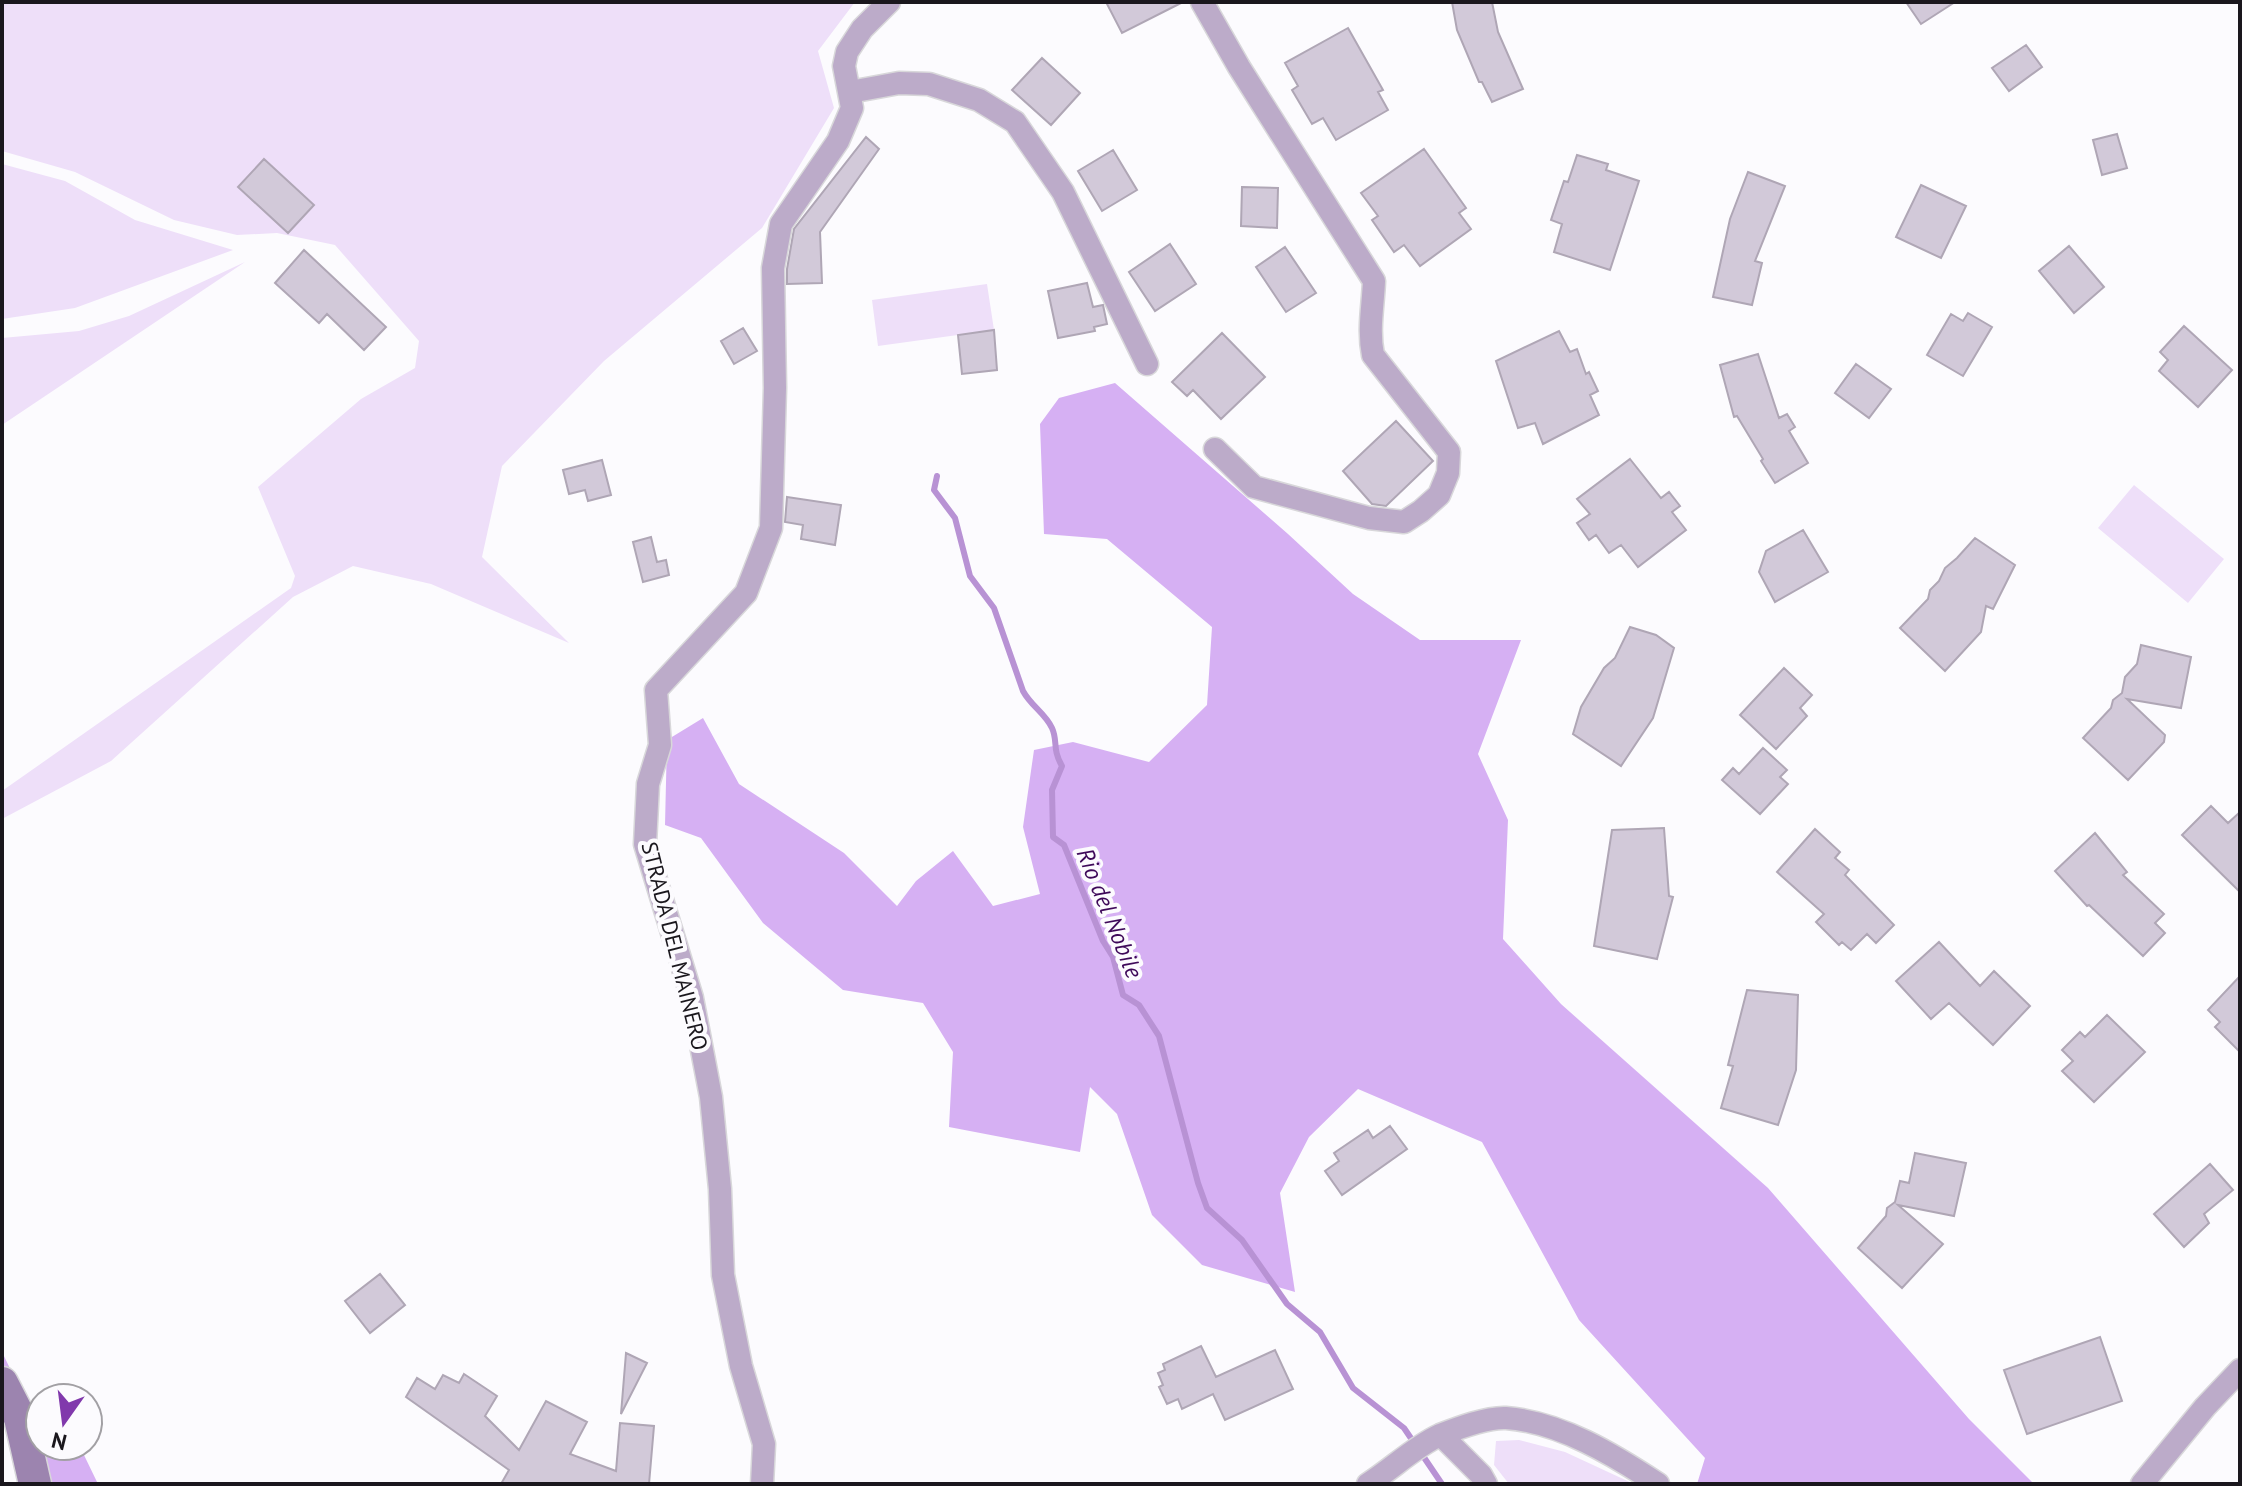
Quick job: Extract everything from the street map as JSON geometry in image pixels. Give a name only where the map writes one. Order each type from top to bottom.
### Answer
[{"type":"street","name":"STRADA DEL MAINERO","points":[[762,1484],[764,1444],[741,1366],[723,1275],[720,1189],[711,1097],[692,998],[645,844],[648,784],[660,745],[656,690],[746,593],[771,528],[775,388],[773,268],[781,224],[838,141],[852,108],[844,66],[847,52],[862,29],[889,2]]},
{"type":"street","points":[[1202,2],[1239,67],[1374,281],[1369,336],[1373,355],[1449,452],[1448,473],[1439,495],[1404,522],[1369,518],[1254,487],[1215,449]]},
{"type":"street","points":[[850,92],[899,83],[929,84],[979,100],[1015,122],[1063,192],[1147,364]]},
{"type":"street","points":[[2142,1484],[2205,1407],[2240,1370]]},
{"type":"street","points":[[2,1383],[20,1418],[35,1484]]},
{"type":"street","points":[[1368,1484],[1425,1444],[1503,1417],[1550,1426],[1626,1463],[1658,1484]]},
{"type":"street","points":[[1425,1444],[1481,1475],[1486,1484]]},
{"type":"shaded area","points":[[2,2],[855,2],[818,51],[834,108],[762,228],[604,361],[502,466],[482,557],[569,643],[431,584],[353,566],[293,597],[111,761],[2,819],[2,791],[291,588],[295,576],[258,487],[361,399],[415,368],[419,341],[335,245],[277,233],[237,235],[174,220],[75,172],[2,151]]},
{"type":"shaded area","points":[[2,164],[65,181],[135,220],[233,250],[75,308],[2,319]]},
{"type":"shaded area","points":[[245,262],[2,425],[2,338],[79,331],[129,316]]},
{"type":"shaded area","points":[[987,284],[994,330],[878,346],[872,300]]},
{"type":"shaded area","points":[[1115,383],[1353,594],[1420,640],[1521,640],[1478,754],[1508,820],[1503,939],[1561,1004],[1768,1188],[1969,1419],[2034,1484],[1697,1484],[1705,1458],[1579,1320],[1482,1142],[1358,1089],[1309,1137],[1280,1193],[1295,1292],[1202,1265],[1152,1215],[1117,1114],[1090,1087],[1080,1152],[949,1127],[953,1052],[923,1003],[843,990],[763,923],[701,838],[665,825],[667,740],[703,718],[739,784],[844,853],[897,906],[916,881],[953,851],[993,906],[1040,894],[1023,827],[1034,750],[1073,742],[1149,762],[1207,705],[1212,627],[1107,539],[1044,534],[1040,424],[1059,398]]},
{"type":"shaded area","points":[[2134,485],[2224,559],[2188,603],[2098,528]]},
{"type":"shaded area","points":[[2,1352],[24,1397],[24,1414],[2,1367]]},
{"type":"shaded area","points":[[1519,1440],[1565,1452],[1634,1484],[1509,1484],[1494,1465],[1496,1441]]},
{"type":"shaded area","points":[[36,1462],[87,1462],[98,1484],[42,1484]]},
{"type":"building","points":[[1106,2],[1183,2],[1122,33]]},
{"type":"building","points":[[1452,2],[1492,2],[1498,32],[1523,89],[1492,102],[1482,82],[1479,82],[1457,30]]},
{"type":"building","points":[[1906,2],[1955,2],[1921,24]]},
{"type":"building","points":[[1348,28],[1383,90],[1378,92],[1388,110],[1336,140],[1323,118],[1312,124],[1292,90],[1298,86],[1285,63]]},
{"type":"building","points":[[2026,45],[2042,67],[2009,91],[1992,68]]},
{"type":"building","points":[[1042,58],[1080,93],[1051,125],[1012,90]]},
{"type":"building","points":[[2117,134],[2127,168],[2102,175],[2093,140]]},
{"type":"building","points":[[866,137],[879,149],[820,232],[822,283],[787,284],[794,229]]},
{"type":"building","points":[[1424,149],[1466,208],[1459,213],[1471,229],[1420,266],[1404,245],[1394,252],[1372,220],[1378,216],[1361,193]]},
{"type":"building","points":[[1113,150],[1137,190],[1102,211],[1078,171]]},
{"type":"building","points":[[1577,155],[1608,164],[1606,170],[1639,181],[1610,270],[1554,252],[1562,224],[1551,220],[1564,181],[1568,182]]},
{"type":"building","points":[[264,159],[314,205],[288,233],[238,187]]},
{"type":"building","points":[[1748,172],[1785,186],[1755,261],[1762,263],[1752,305],[1713,297],[1730,219]]},
{"type":"building","points":[[1921,185],[1966,206],[1941,258],[1896,237]]},
{"type":"building","points":[[1242,187],[1278,188],[1277,228],[1241,226]]},
{"type":"building","points":[[1170,244],[1196,284],[1155,311],[1129,272]]},
{"type":"building","points":[[2069,246],[2104,287],[2074,313],[2039,271]]},
{"type":"building","points":[[1285,247],[1316,293],[1286,312],[1256,267]]},
{"type":"building","points":[[304,250],[386,327],[364,350],[327,314],[319,323],[275,283]]},
{"type":"building","points":[[1087,283],[1093,307],[1103,305],[1107,324],[1094,327],[1095,331],[1058,338],[1048,291]]},
{"type":"building","points":[[1968,313],[1992,327],[1963,376],[1927,355],[1951,314],[1963,321]]},
{"type":"building","points":[[2184,326],[2232,370],[2198,407],[2159,371],[2168,360],[2160,352]]},
{"type":"building","points":[[743,328],[757,351],[734,364],[721,341]]},
{"type":"building","points":[[994,330],[997,370],[962,374],[958,335]]},
{"type":"building","points":[[1559,331],[1570,352],[1577,349],[1586,374],[1589,372],[1598,391],[1590,395],[1599,415],[1543,444],[1535,423],[1518,428],[1496,361]]},
{"type":"building","points":[[1222,333],[1265,377],[1221,419],[1193,390],[1187,396],[1172,382]]},
{"type":"building","points":[[1758,354],[1779,418],[1787,414],[1795,427],[1789,431],[1808,463],[1775,483],[1737,416],[1734,417],[1720,365]]},
{"type":"building","points":[[1856,364],[1891,389],[1869,418],[1835,393]]},
{"type":"building","points":[[1396,421],[1433,461],[1386,506],[1372,504],[1343,471]]},
{"type":"building","points":[[1630,459],[1661,498],[1669,492],[1680,506],[1672,512],[1686,530],[1638,567],[1621,545],[1609,553],[1596,535],[1589,540],[1577,523],[1590,514],[1577,499]]},
{"type":"building","points":[[602,460],[611,495],[588,501],[585,490],[569,494],[563,470]]},
{"type":"building","points":[[787,497],[841,505],[835,545],[801,539],[803,525],[785,522]]},
{"type":"building","points":[[1803,530],[1828,572],[1775,602],[1759,572],[1766,551]]},
{"type":"building","points":[[651,537],[657,562],[666,560],[669,575],[643,582],[633,542]]},
{"type":"building","points":[[1975,538],[2015,565],[1993,609],[1986,606],[1981,632],[1945,671],[1900,628],[1928,599],[1930,590],[1945,568]]},
{"type":"building","points":[[1630,627],[1656,635],[1674,648],[1653,718],[1621,766],[1573,734],[1581,707],[1604,668],[1615,658]]},
{"type":"building","points":[[2141,645],[2191,657],[2181,708],[2127,699],[2165,735],[2164,742],[2128,780],[2083,738],[2122,693],[2125,677],[2137,664]]},
{"type":"building","points":[[1784,668],[1812,695],[1800,708],[1807,716],[1776,749],[1740,715]]},
{"type":"building","points":[[1763,748],[1787,770],[1780,777],[1788,784],[1760,814],[1722,780],[1733,768],[1739,774]]},
{"type":"building","points":[[2211,806],[2228,823],[2240,812],[2240,892],[2182,835]]},
{"type":"building","points":[[1664,828],[1669,896],[1673,897],[1657,959],[1594,946],[1612,830]]},
{"type":"building","points":[[1815,829],[1840,852],[1835,858],[1849,870],[1845,875],[1894,925],[1876,943],[1867,934],[1851,950],[1842,942],[1839,945],[1816,922],[1824,914],[1777,872]]},
{"type":"building","points":[[2095,833],[2127,872],[2123,875],[2164,914],[2155,923],[2165,933],[2143,956],[2087,906],[2055,871]]},
{"type":"building","points":[[1939,942],[1980,986],[1994,971],[2030,1006],[1993,1045],[1949,1003],[1931,1019],[1896,981]]},
{"type":"building","points":[[2240,976],[2240,1052],[2215,1027],[2220,1022],[2208,1010]]},
{"type":"building","points":[[1747,990],[1798,995],[1796,1070],[1778,1125],[1721,1108],[1733,1066],[1728,1065]]},
{"type":"building","points":[[2107,1015],[2145,1052],[2094,1102],[2062,1071],[2073,1061],[2062,1050],[2080,1032],[2085,1037]]},
{"type":"building","points":[[1390,1126],[1407,1149],[1342,1195],[1325,1171],[1339,1161],[1334,1153],[1368,1130],[1373,1138]]},
{"type":"building","points":[[1915,1153],[1966,1163],[1954,1216],[1898,1205],[1943,1244],[1902,1288],[1858,1248],[1886,1216],[1887,1208],[1895,1202],[1900,1181],[1909,1183]]},
{"type":"building","points":[[2210,1164],[2233,1190],[2204,1214],[2209,1223],[2184,1247],[2154,1214]]},
{"type":"building","points":[[380,1274],[405,1305],[370,1333],[345,1301]]},
{"type":"building","points":[[2100,1337],[2122,1401],[2027,1434],[2004,1370]]},
{"type":"building","points":[[1201,1346],[1216,1377],[1275,1350],[1293,1389],[1225,1420],[1213,1394],[1182,1409],[1178,1399],[1167,1404],[1159,1387],[1163,1385],[1158,1373],[1165,1370],[1163,1364]]},
{"type":"building","points":[[626,1353],[647,1363],[621,1414]]},
{"type":"building","points":[[464,1374],[497,1396],[485,1416],[519,1450],[546,1401],[587,1422],[570,1454],[616,1471],[620,1423],[654,1426],[649,1484],[501,1484],[509,1470],[406,1397],[417,1378],[435,1389],[443,1375],[459,1383]]},
{"type":"waterway","name":"Rio del Nobile","points":[[937,476],[934,490],[955,518],[970,576],[994,608],[1023,691],[1046,718],[1054,733],[1062,766],[1052,790],[1053,837],[1064,845],[1103,941],[1113,957],[1123,995],[1139,1005],[1159,1036],[1207,1208],[1242,1240],[1287,1304],[1320,1332],[1353,1388],[1404,1428],[1442,1484]]}]
